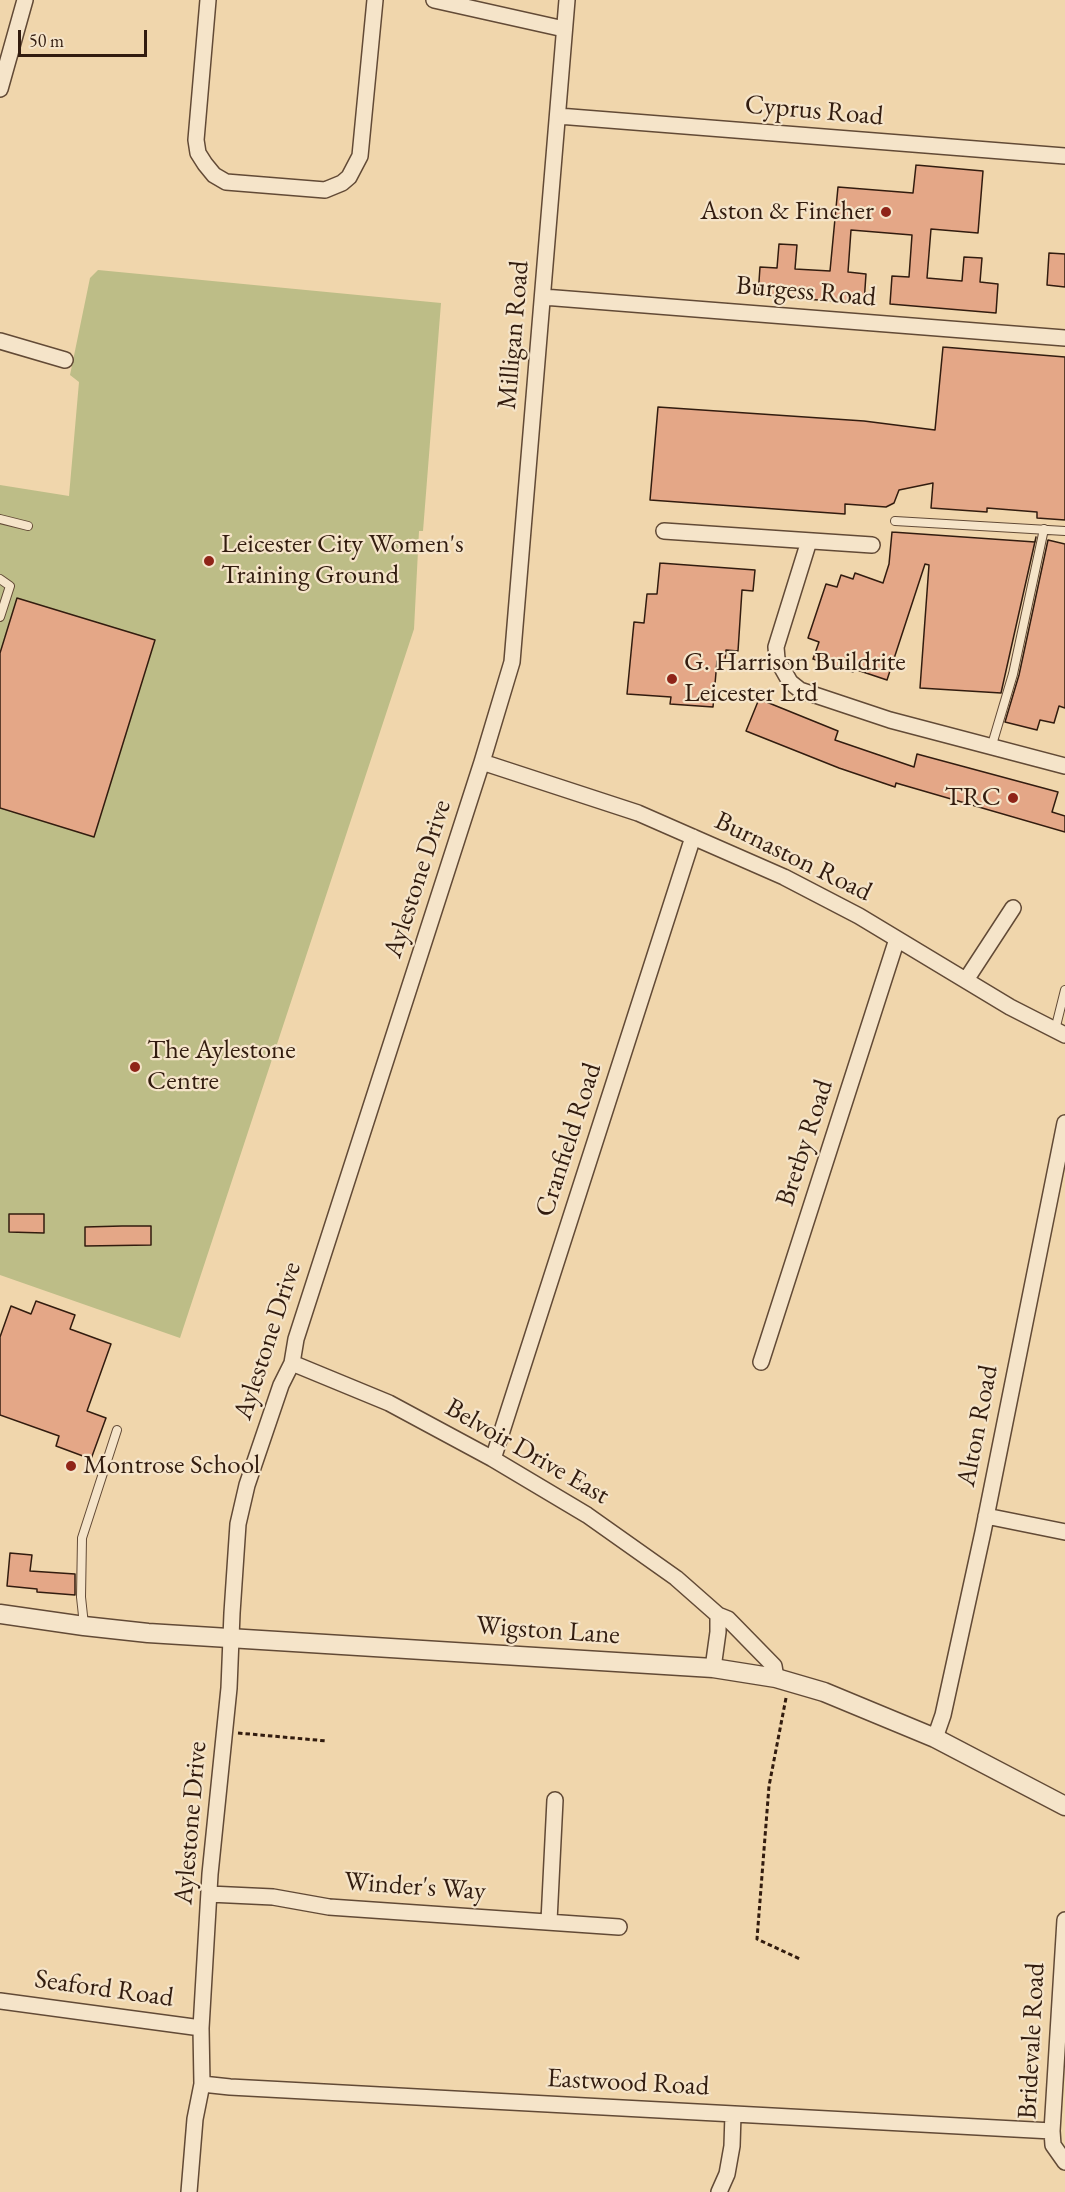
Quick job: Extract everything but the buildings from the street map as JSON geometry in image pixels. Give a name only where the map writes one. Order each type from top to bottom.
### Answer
[{"type":"street","points":[[0,89],[25,0]]},
{"type":"street","points":[[208,0],[196,140],[198,153],[214,175],[226,182],[325,190],[342,183],[349,177],[360,156],[375,0]]},
{"type":"street","points":[[434,0],[564,29]]},
{"type":"street","name":"Milligan Road","points":[[509,673],[514,644],[567,0]]},
{"type":"street","name":"Cyprus Road","points":[[558,116],[1065,156]]},
{"type":"street","name":"Burgess Road","points":[[543,297],[1065,338]]},
{"type":"street","points":[[0,341],[65,360]]},
{"type":"street","points":[[664,531],[872,545]]},
{"type":"street","points":[[809,541],[776,647],[777,659],[790,682],[800,690],[890,720],[1065,766]]},
{"type":"street","name":"Aylestone Drive","points":[[189,2192],[195,2118],[202,2084],[201,2028],[209,1894],[225,1732],[238,1524],[247,1485],[281,1385],[292,1363],[296,1339],[509,673]]},
{"type":"street","name":"Burnaston Road","points":[[482,762],[628,810],[784,877],[859,916],[1060,1034]]},
{"type":"street","name":"Cranfield Road","points":[[493,1459],[693,837]]},
{"type":"street","points":[[966,980],[1013,908]]},
{"type":"street","name":"Bretby Road","points":[[761,1362],[897,939]]},
{"type":"street","name":"Alton Road","points":[[935,1738],[943,1715],[986,1516],[1065,1124]]},
{"type":"street","name":"Belvoir Drive East","points":[[292,1363],[389,1403],[493,1459],[596,1521],[676,1578],[718,1615],[728,1619],[774,1666],[783,1680]]},
{"type":"street","points":[[986,1516],[1065,1532]]},
{"type":"street","name":"Wigston Lane","points":[[0,1614],[84,1626],[232,1639],[713,1668],[783,1680],[824,1692],[935,1738],[1065,1806]]},
{"type":"street","points":[[713,1668],[718,1615]]},
{"type":"street","points":[[549,1921],[555,1800]]},
{"type":"street","name":"Winder's Way","points":[[209,1894],[273,1898],[329,1907],[619,1927]]},
{"type":"street","name":"Bridevale Road","points":[[1065,1920],[1052,2131],[1053,2145],[1065,2162]]},
{"type":"street","name":"Seaford Road","points":[[0,2001],[201,2028]]},
{"type":"street","name":"Eastwood Road","points":[[202,2084],[1052,2131]]},
{"type":"street","points":[[719,2192],[727,2174],[732,2146],[733,2114]]},
{"type":"lane","points":[[0,519],[28,526]]},
{"type":"lane","points":[[895,521],[1065,531]]},
{"type":"lane","points":[[991,748],[1013,674],[1044,529]]},
{"type":"lane","points":[[0,579],[10,586],[0,617]]},
{"type":"lane","points":[[1060,1034],[1065,990]]},
{"type":"lane","points":[[84,1626],[81,1597],[82,1538],[117,1430]]},
{"type":"path","points":[[783,1680],[769,1786],[757,1939],[800,1959]]},
{"type":"path","points":[[225,1732],[327,1741]]},
{"type":"green space","points":[[98,270],[441,303],[423,531],[419,531],[414,629],[180,1338],[0,1275],[0,485],[69,496],[79,382],[70,375],[90,278]]},
{"type":"place","name":"Aston & Fincher","points":[[886,212]]},
{"type":"place","name":"Leicester City Women's Training Ground","points":[[209,561]]},
{"type":"place","name":"G. Harrison Buildrite Leicester Ltd","points":[[672,679]]},
{"type":"place","name":"TRC","points":[[1013,798]]},
{"type":"place","name":"The Aylestone Centre","points":[[135,1067]]},
{"type":"place","name":"Montrose School","points":[[71,1466]]}]
